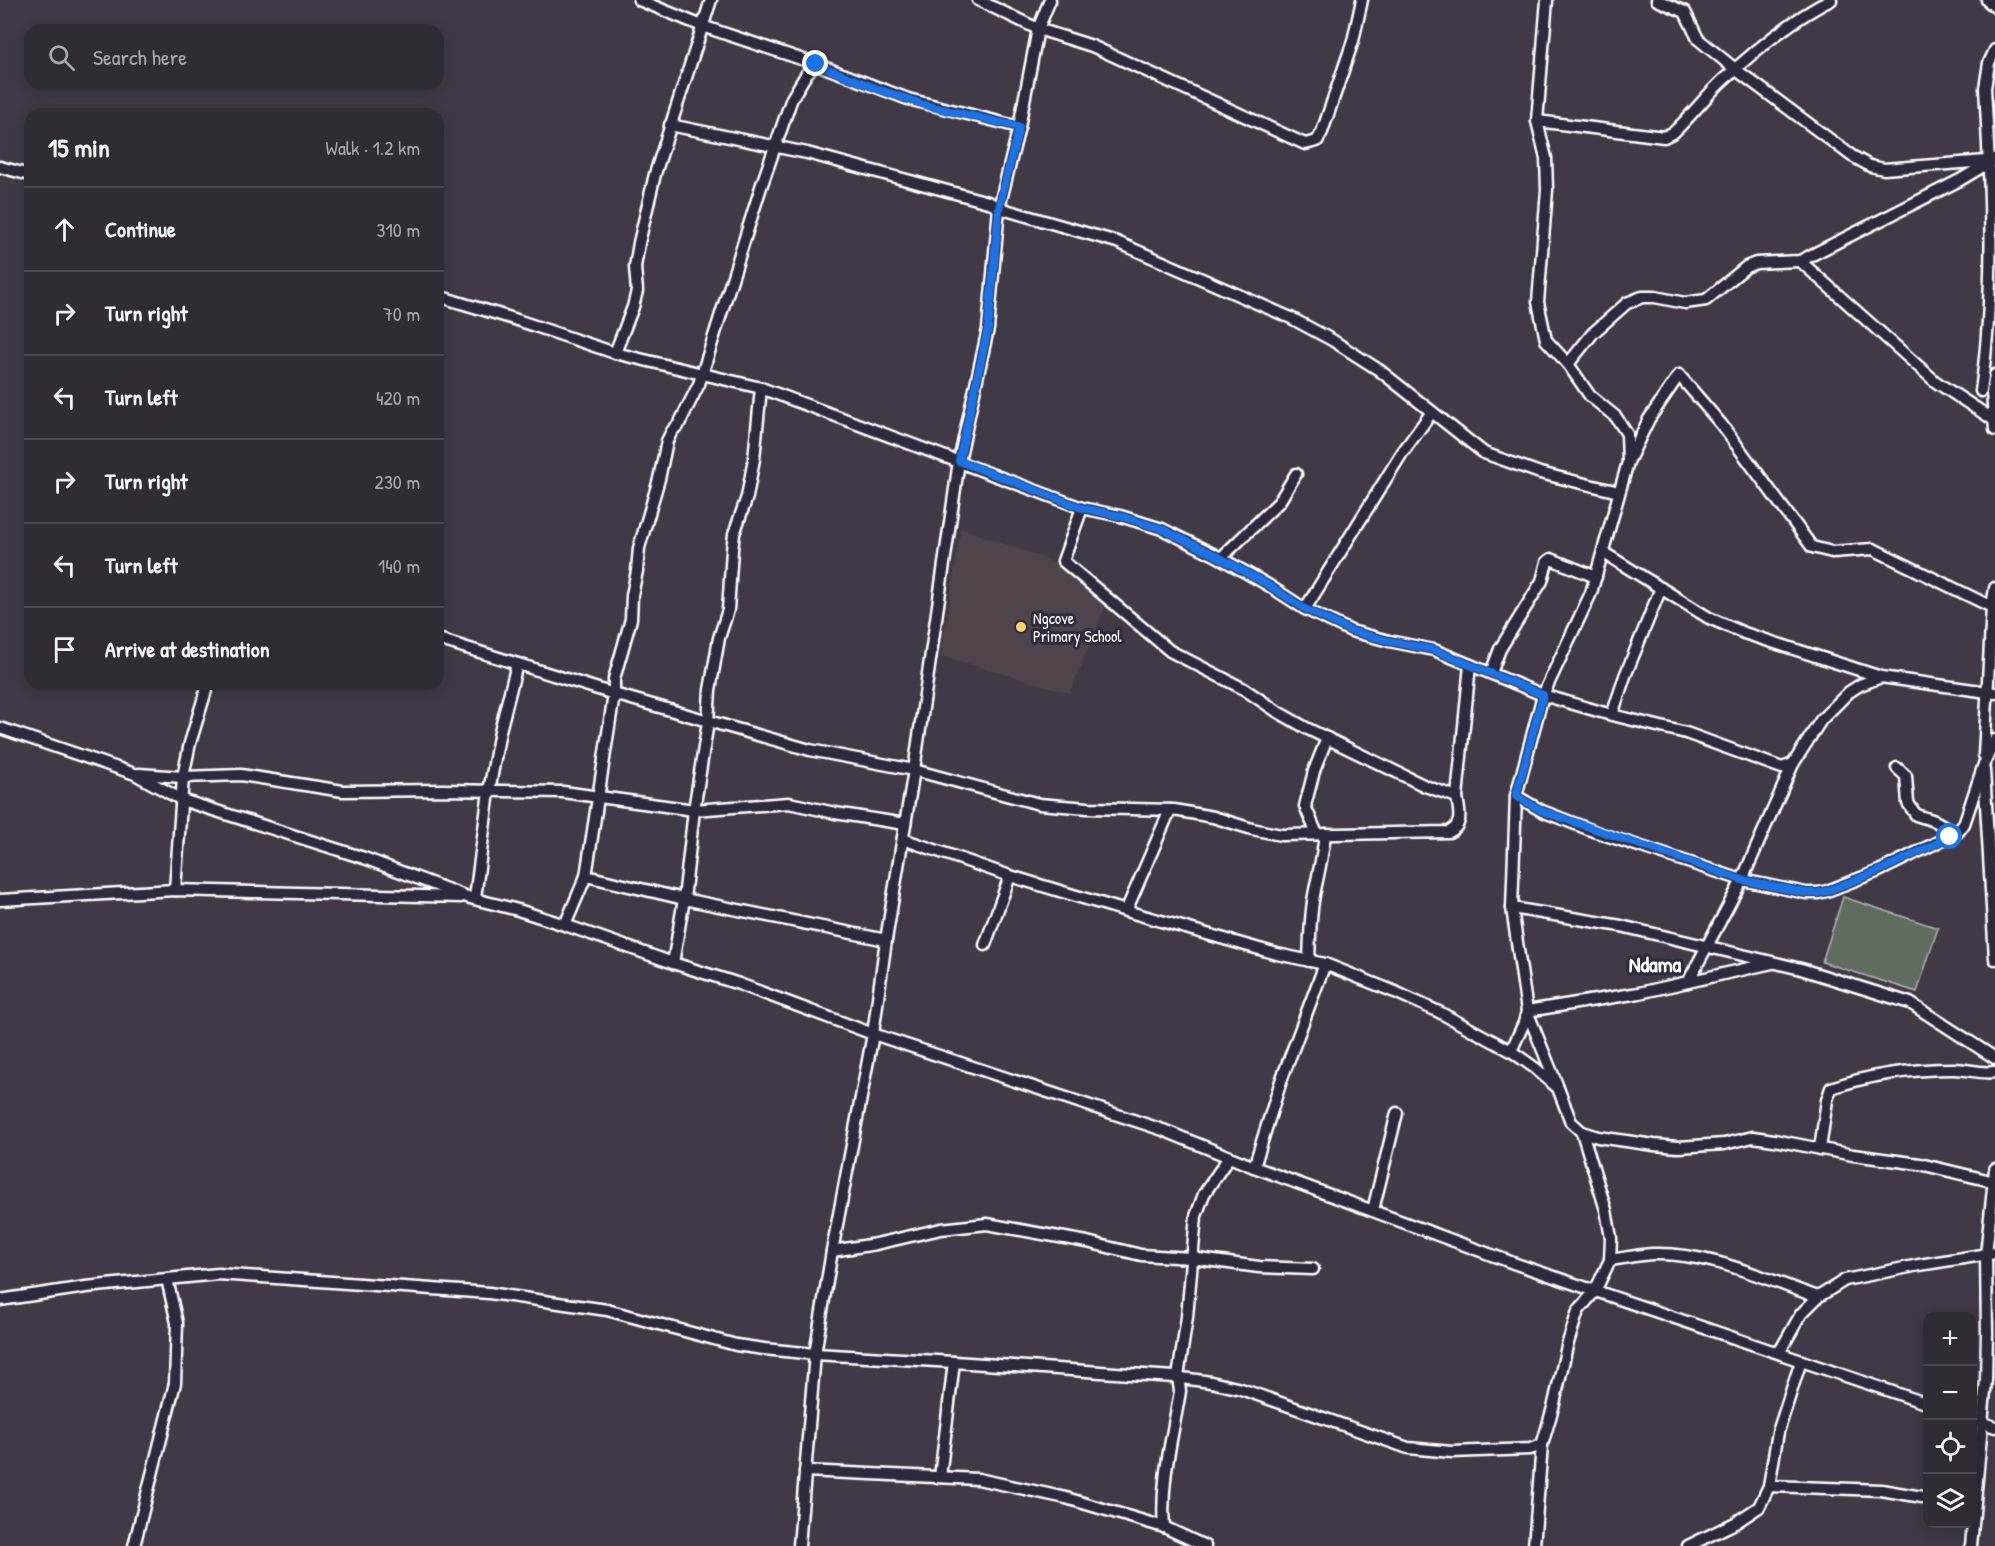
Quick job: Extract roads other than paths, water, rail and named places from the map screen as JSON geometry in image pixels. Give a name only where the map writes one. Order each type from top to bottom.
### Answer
[{"type":"street","points":[[639,0],[702,26],[816,64],[880,90],[928,106],[1019,127]]},
{"type":"street","points":[[615,353],[633,307],[636,291],[635,267],[655,174],[711,0]]},
{"type":"street","points":[[978,0],[1038,28],[1092,46],[1305,144],[1313,144],[1320,138],[1353,41],[1362,0]]},
{"type":"street","points":[[799,1546],[815,1354],[873,1034],[959,461],[988,329],[999,208],[1019,127],[1038,28],[1050,0]]},
{"type":"street","points":[[1547,0],[1537,121],[1546,158],[1547,190],[1538,302],[1546,340],[1568,364],[1590,396],[1616,417],[1627,434],[1628,462]]},
{"type":"street","points":[[1657,0],[1685,12],[1698,39],[1852,156],[1869,166],[1884,169],[1992,160]]},
{"type":"street","points":[[1537,121],[1664,137],[1682,125],[1721,82],[1761,47],[1819,5],[1831,0]]},
{"type":"street","points":[[1987,0],[1995,7]]},
{"type":"street","points":[[1981,391],[1992,251],[1992,160],[1985,88],[1989,63],[1995,50]]},
{"type":"street","points":[[565,924],[586,876],[614,694],[614,679],[631,619],[639,548],[666,447],[672,431],[679,424],[699,384],[761,187],[798,85],[816,64]]},
{"type":"street","points":[[670,125],[776,146],[988,202],[999,208],[1117,242],[1292,318],[1361,357],[1484,453],[1540,473],[1619,492]]},
{"type":"street","points":[[1568,364],[1593,333],[1627,303],[1642,297],[1656,297],[1685,303],[1698,302],[1715,294],[1746,267],[1756,263],[1800,261],[1960,180],[1992,160]]},
{"type":"street","points":[[0,167],[24,173]]},
{"type":"street","points":[[1800,261],[1936,382],[1994,425]]},
{"type":"street","points":[[444,298],[615,353],[761,388],[1082,508],[1120,516],[1162,529],[1221,558],[1305,609],[1351,631],[1434,650],[1543,695],[1686,733],[1782,768],[1793,764]]},
{"type":"street","points":[[1969,405],[1995,374]]},
{"type":"street","points":[[1994,425],[1992,393],[1995,374]]},
{"type":"street","points":[[1992,607],[1873,549],[1832,552],[1812,547],[1721,424],[1679,375],[1649,418],[1628,462],[1591,593],[1543,695],[1516,796],[1512,908],[1527,1011],[1571,1122],[1582,1132],[1598,1137],[1654,1145],[1709,1146],[1753,1137],[1938,1167],[1995,1182]]},
{"type":"street","points":[[673,963],[708,722],[710,690],[719,638],[728,610],[734,534],[747,497],[752,469],[761,388]]},
{"type":"street","points":[[1305,609],[1402,453],[1432,412]]},
{"type":"street","points":[[1221,558],[1279,502],[1296,474]]},
{"type":"street","points":[[1082,508],[1064,555],[1065,565],[1170,651],[1224,677],[1278,712],[1327,738],[1425,786],[1457,797]]},
{"type":"street","points":[[1604,553],[1709,618],[1744,633],[1881,677],[1991,693]]},
{"type":"street","points":[[1491,673],[1500,649],[1542,581],[1547,562],[1551,559],[1596,576]]},
{"type":"street","points":[[1612,715],[1625,676],[1661,588]]},
{"type":"street","points":[[1995,588],[1992,607],[1991,693],[1983,764],[1995,959]]},
{"type":"street","points":[[444,641],[614,694],[810,750],[914,770],[1039,804],[1170,810],[1213,817],[1281,835],[1449,832],[1456,827],[1460,819],[1457,797],[1470,664]]},
{"type":"street","points":[[472,898],[500,731],[517,664]]},
{"type":"street","points":[[1688,982],[1742,880],[1793,764],[1821,720],[1849,692],[1881,677]]},
{"type":"street","points":[[175,890],[183,777],[190,743],[206,690]]},
{"type":"street","points":[[0,728],[135,774],[182,800],[364,858],[472,898],[565,924],[739,984],[873,1034],[1163,1130],[1254,1167],[1516,1264],[1923,1402]]},
{"type":"street","points":[[1309,961],[1315,890],[1323,859],[1321,834],[1305,806],[1314,771],[1327,738]]},
{"type":"street","points":[[1516,796],[1542,811],[1575,824],[1742,880],[1806,893],[1818,893],[1879,871],[1956,833],[1964,824],[1983,764],[1995,740]]},
{"type":"street","points":[[1897,768],[1906,776],[1908,803],[1916,815],[1935,821],[1956,833]]},
{"type":"street","points":[[135,774],[183,777],[241,776],[343,790],[563,792],[694,810],[789,802],[835,813],[905,824]]},
{"type":"street","points":[[1126,911],[1170,810]]},
{"type":"street","points":[[903,838],[1010,876],[1126,911],[1276,954],[1325,964],[1439,1012],[1511,1051],[1558,1088]]},
{"type":"street","points":[[586,876],[684,899],[886,939]]},
{"type":"street","points":[[985,945],[1010,876]]},
{"type":"street","points":[[0,900],[175,890],[472,898]]},
{"type":"street","points":[[1512,908],[1621,926],[1775,962],[1910,1003],[1995,1058]]},
{"type":"street","points":[[1527,1011],[1639,993],[1775,962]]},
{"type":"street","points":[[1254,1167],[1281,1081],[1325,964]]},
{"type":"street","points":[[1511,1051],[1527,1011]]},
{"type":"street","points":[[1820,1149],[1827,1100],[1831,1088],[1916,1070],[1954,1069],[1975,1073],[1995,1072]]},
{"type":"street","points":[[1373,1210],[1397,1113]]},
{"type":"street","points":[[1534,1546],[1542,1445],[1567,1346],[1578,1311],[1595,1291],[1610,1260],[1611,1238],[1606,1210],[1582,1132]]},
{"type":"street","points":[[1164,1527],[1165,1473],[1180,1391],[1178,1377],[1187,1317],[1194,1226],[1200,1203],[1211,1182],[1229,1157]]},
{"type":"street","points":[[1995,1169],[1990,1254],[1991,1358],[1977,1421],[1995,1427]]},
{"type":"street","points":[[832,1251],[876,1244],[941,1229],[987,1224],[1087,1242],[1141,1255],[1191,1258],[1259,1267],[1313,1269]]},
{"type":"street","points":[[1610,1260],[1652,1254],[1695,1258],[1742,1269],[1818,1297]]},
{"type":"street","points":[[1779,1353],[1801,1314],[1818,1297],[1845,1280],[1990,1254]]},
{"type":"street","points":[[0,1300],[86,1287],[218,1274],[489,1293],[607,1310],[736,1345],[815,1354],[1178,1377],[1211,1382],[1241,1389],[1408,1448],[1435,1452],[1530,1449],[1542,1445]]},
{"type":"street","points":[[134,1546],[175,1383],[177,1323],[167,1279]]},
{"type":"street","points":[[1688,1546],[1735,1523],[1759,1507],[1769,1486],[1778,1432],[1801,1361]]},
{"type":"street","points":[[940,1477],[954,1362]]},
{"type":"street","points":[[805,1471],[978,1479],[1066,1498],[1164,1527],[1205,1546]]},
{"type":"street","points":[[1971,1546],[1975,1474]]},
{"type":"street","points":[[1769,1486],[1881,1490],[1923,1497]]},
{"type":"place","name":"Ngcove Primary School","points":[[1021,627]]},
{"type":"district","name":"Ndama","points":[[1655,964]]}]
